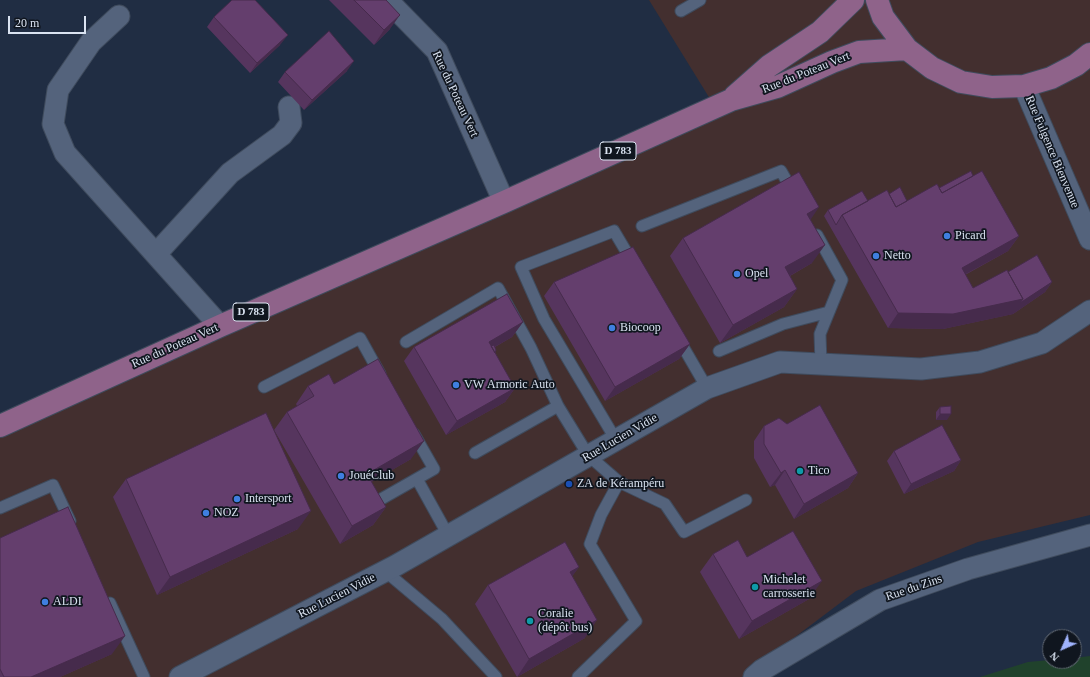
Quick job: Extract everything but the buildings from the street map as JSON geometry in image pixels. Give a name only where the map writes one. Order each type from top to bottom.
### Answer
[{"type":"main road","name":"Rue du Poteau Vert","points":[[731,100],[769,66],[820,32],[853,0]]},
{"type":"main road","points":[[877,0],[883,17],[907,49],[932,68],[961,82],[992,87],[1024,86],[1051,78],[1076,66],[1090,54]]},
{"type":"main road","name":"Rue du Poteau Vert","points":[[0,426],[220,326],[504,202],[731,100],[777,87],[832,62],[859,52],[907,49]]},
{"type":"street","name":"Rue du Poteau Vert","points":[[387,0],[437,51],[504,202]]},
{"type":"street","points":[[119,16],[91,42],[58,90],[53,124],[65,153],[220,326]]},
{"type":"street","name":"Rue Fulgence Bienvenue","points":[[1024,86],[1090,239]]},
{"type":"street","points":[[156,254],[230,172],[282,135],[291,123],[289,107]]},
{"type":"street","name":"Rue Lucien Vidie","points":[[180,677],[385,571],[707,388],[780,362],[921,369],[980,362],[1042,343],[1090,311]]},
{"type":"street","name":"Rue du Zins","points":[[754,677],[762,670],[880,600],[968,568],[1090,535]]},
{"type":"lane","points":[[681,11],[700,0]]},
{"type":"lane","points":[[642,226],[781,171],[796,198]]},
{"type":"lane","points":[[812,226],[842,280],[820,334],[821,364]]},
{"type":"lane","points":[[616,440],[544,320],[521,267],[614,231],[639,272]]},
{"type":"lane","points":[[406,342],[498,288],[531,348],[558,406],[588,455],[620,482],[664,504],[684,532],[746,500]]},
{"type":"lane","points":[[719,351],[783,324],[829,312]]},
{"type":"lane","points":[[671,326],[707,388]]},
{"type":"lane","points":[[264,387],[360,338],[387,386]]},
{"type":"lane","points":[[476,453],[558,406]]},
{"type":"lane","points":[[376,502],[434,469],[411,428]]},
{"type":"lane","points":[[416,479],[448,535]]},
{"type":"lane","points":[[578,677],[636,621],[590,544],[601,516],[620,482]]},
{"type":"lane","points":[[0,508],[53,485],[76,534]]},
{"type":"lane","points":[[385,571],[442,619],[496,677]]},
{"type":"lane","points":[[104,590],[144,677]]},
{"type":"shaded area","points":[[649,0],[1090,0],[1090,515],[978,542],[856,591],[742,677],[0,677],[0,426],[715,107]]},
{"type":"green space","points":[[1090,656],[1090,677],[980,677],[1028,662],[1042,661],[1042,669],[1082,669],[1082,657]]},
{"type":"place","name":"Picard","points":[[947,236]]},
{"type":"place","name":"Netto","points":[[876,256]]},
{"type":"place","name":"Opel","points":[[737,274]]},
{"type":"place","name":"Biocoop","points":[[612,328]]},
{"type":"place","name":"VW Armoric Auto","points":[[456,385]]},
{"type":"place","name":"Tico","points":[[800,471]]},
{"type":"place","name":"JouéClub","points":[[341,476]]},
{"type":"place","name":"ZA de Kérampéru","points":[[569,484]]},
{"type":"place","name":"Intersport","points":[[237,499]]},
{"type":"place","name":"NOZ","points":[[206,513]]},
{"type":"place","name":"Michelet carrosserie","points":[[755,587]]},
{"type":"place","name":"ALDI","points":[[45,602]]},
{"type":"place","name":"Coralie (dépôt bus)","points":[[530,621]]}]
